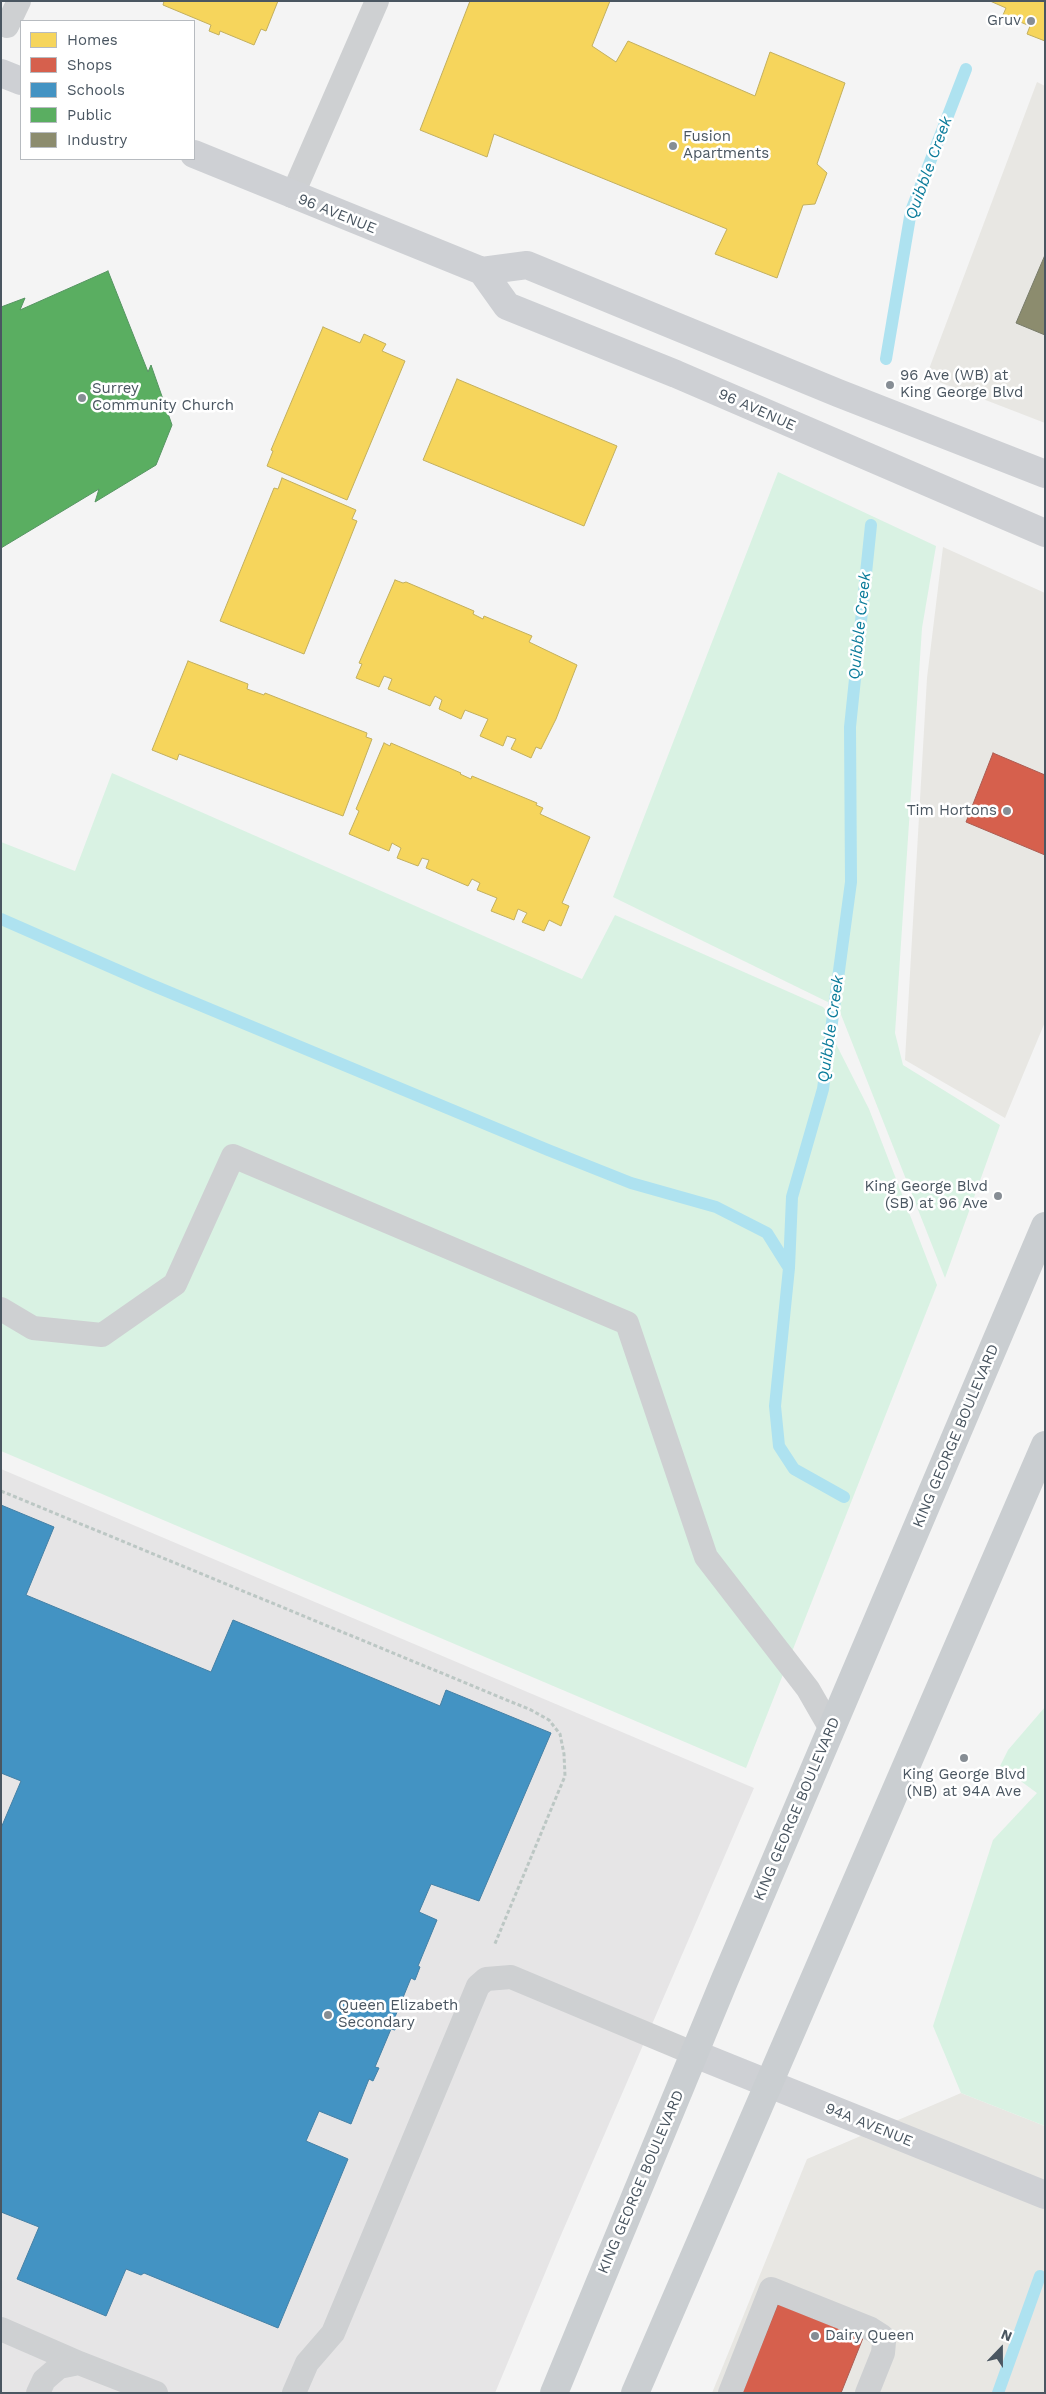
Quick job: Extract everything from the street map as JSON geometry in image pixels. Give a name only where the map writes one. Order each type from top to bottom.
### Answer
[{"type":"main road","points":[[1,73],[20,81]]},
{"type":"main road","name":"96 AVENUE","points":[[195,154],[292,196],[482,271],[526,265],[838,393],[1045,474]]},
{"type":"main road","name":"96 AVENUE","points":[[482,271],[507,306],[676,374],[1045,533]]},
{"type":"main road","name":"KING GEORGE BOULEVARD","points":[[554,2393],[831,1729],[1045,1226]]},
{"type":"main road","points":[[635,2393],[1045,1445]]},
{"type":"main road","name":"94A AVENUE","points":[[695,2054],[1045,2195]]},
{"type":"lane","points":[[7,26],[19,1]]},
{"type":"lane","points":[[292,196],[377,1]]},
{"type":"lane","points":[[1,1310],[33,1328],[102,1335],[175,1284],[233,1156],[627,1323],[706,1558],[808,1689],[831,1729]]},
{"type":"lane","points":[[294,2393],[307,2364],[333,2332],[478,1986],[486,1979],[511,1977],[695,2054]]},
{"type":"lane","points":[[730,2393],[771,2290],[872,2329],[882,2336],[884,2342],[883,2353],[867,2393]]},
{"type":"lane","points":[[1,2330],[156,2393]]},
{"type":"lane","points":[[38,2393],[44,2380],[59,2367],[79,2363]]},
{"type":"path","points":[[1,1491],[531,1710],[549,1720],[560,1734],[564,1754],[565,1776],[478,1986]]},
{"type":"shaded area","points":[[1037,82],[1045,86],[1045,423],[926,377]]},
{"type":"shaded area","points":[[943,547],[1045,593],[1045,1022],[1005,1118],[905,1060],[927,678]]},
{"type":"shaded area","name":"Queen Elizabeth Secondary","points":[[1,1469],[754,1788],[558,2242],[495,2393],[1,2393]]},
{"type":"shaded area","points":[[961,2093],[1045,2126],[1045,2393],[712,2393],[807,2159]]},
{"type":"green space","points":[[778,472],[936,546],[922,628],[895,1033],[903,1065],[1000,1125],[945,1278],[838,1007],[613,897]]},
{"type":"green space","points":[[112,773],[582,979],[615,915],[823,1007],[830,1015],[835,1042],[869,1109],[937,1285],[746,1768],[1,1451],[1,842],[75,871]]},
{"type":"green space","points":[[1045,1707],[1045,2126],[961,2093],[933,2026],[993,1840],[1037,1793],[1000,1766],[1008,1750]]},
{"type":"building: Homes","points":[[164,1],[278,1],[266,31],[261,29],[254,45],[220,31],[219,35],[209,31],[211,25],[163,5]]},
{"type":"building: Homes","name":"Fusion Apartments","points":[[470,1],[610,1],[592,46],[616,62],[628,41],[755,96],[770,52],[845,83],[817,164],[827,173],[815,204],[803,205],[777,278],[715,254],[727,229],[494,134],[487,157],[420,130]]},
{"type":"building: Homes","name":"Gruv","points":[[990,1],[1045,1],[1045,41],[1027,34],[1030,26],[1003,15],[1006,8]]},
{"type":"building: Homes","points":[[323,327],[360,343],[364,334],[386,344],[382,351],[405,361],[347,500],[267,466],[273,451],[271,450]]},
{"type":"building: Homes","points":[[457,379],[617,446],[584,526],[423,460]]},
{"type":"building: Homes","points":[[282,478],[356,510],[352,519],[357,521],[304,654],[220,621],[274,488],[278,489]]},
{"type":"building: Homes","points":[[395,580],[403,583],[406,582],[474,611],[473,614],[483,619],[484,616],[532,636],[529,642],[577,665],[556,719],[541,749],[536,747],[531,758],[511,749],[516,739],[507,736],[503,746],[480,736],[488,719],[465,710],[461,719],[439,709],[442,700],[435,696],[430,706],[388,689],[392,679],[384,676],[379,687],[356,678],[362,664],[359,663]]},
{"type":"building: Homes","points":[[188,661],[248,684],[247,689],[264,695],[265,693],[367,733],[366,737],[372,739],[343,816],[179,754],[177,760],[152,750]]},
{"type":"building: Homes","points":[[384,743],[390,746],[391,743],[471,779],[472,776],[537,803],[536,805],[543,808],[540,814],[590,837],[562,903],[569,906],[561,926],[549,920],[544,931],[522,922],[527,913],[518,909],[514,920],[491,911],[497,898],[477,890],[480,883],[472,879],[468,886],[426,868],[429,860],[422,858],[418,866],[397,858],[401,848],[392,843],[389,851],[349,834],[359,811],[356,809]]},
{"type":"building: Shops","name":"Tim Hortons","points":[[993,753],[1045,775],[1045,855],[966,822]]},
{"type":"building: Shops","points":[[778,2304],[863,2338],[841,2393],[742,2393]]},
{"type":"building: Schools","points":[[1,1505],[54,1527],[26,1595],[211,1672],[233,1620],[440,1706],[446,1690],[551,1733],[479,1901],[431,1884],[419,1912],[437,1920],[418,1966],[420,1967],[415,1980],[411,1978],[395,2017],[400,2019],[395,2030],[391,2029],[375,2067],[379,2068],[373,2081],[369,2079],[351,2124],[319,2111],[306,2141],[348,2159],[278,2328],[144,2273],[141,2275],[126,2269],[106,2316],[17,2279],[39,2227],[1,2212],[1,1828],[21,1781],[1,1773]]},
{"type":"building: Public","name":"Surrey Community Church","points":[[108,271],[148,372],[151,365],[172,425],[156,465],[95,502],[99,489],[1,548],[1,307],[25,298],[20,310]]},
{"type":"building: Industry","points":[[1045,255],[1045,335],[1016,323]]},
{"type":"waterway","name":"Quibble Creek","points":[[886,359],[911,211],[966,69]]},
{"type":"waterway","name":"Quibble Creek","points":[[844,1497],[794,1469],[779,1446],[775,1406],[789,1268],[792,1197],[823,1089],[851,882],[850,727],[871,525]]},
{"type":"waterway","points":[[1,919],[147,983],[548,1150],[631,1183],[716,1207],[767,1233],[789,1268]]},
{"type":"waterway","name":"Quibble Creek","points":[[998,2393],[1040,2276]]},
{"type":"place","name":"Gruv","points":[[1031,21]]},
{"type":"place","name":"Fusion Apartments","points":[[673,146]]},
{"type":"place","name":"96 Ave (WB) at King George Blvd","points":[[890,385]]},
{"type":"place","name":"Surrey Community Church","points":[[82,398]]},
{"type":"place","name":"Tim Hortons","points":[[1007,811]]},
{"type":"place","name":"King George Blvd (SB) at 96 Ave","points":[[998,1196]]},
{"type":"place","name":"King George Blvd (NB) at 94A Ave","points":[[964,1758]]},
{"type":"place","name":"Queen Elizabeth Secondary","points":[[328,2015]]},
{"type":"place","name":"Dairy Queen","points":[[815,2336]]}]
